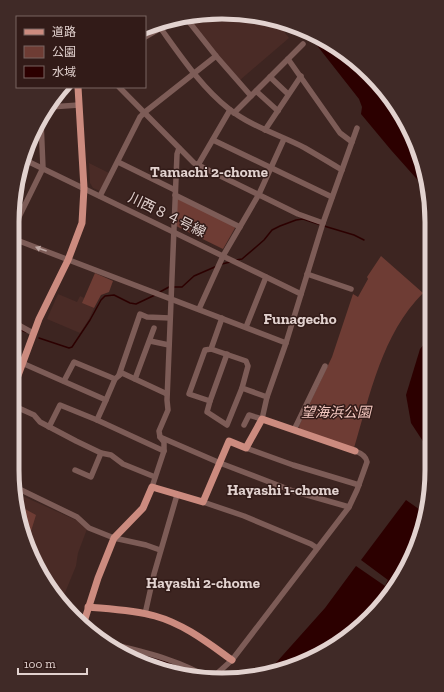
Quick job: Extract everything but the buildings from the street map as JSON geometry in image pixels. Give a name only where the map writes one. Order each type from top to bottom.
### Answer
[{"type":"main road","points":[[19,371],[33,333],[68,260],[82,223],[84,188],[78,88]]},
{"type":"main road","points":[[84,620],[107,553],[114,538],[143,508],[152,487],[203,502],[230,441],[246,448],[262,419],[355,451]]},
{"type":"main road","points":[[88,607],[145,614],[173,623],[195,635],[232,660]]},
{"type":"street","points":[[189,22],[216,56],[251,96]]},
{"type":"street","points":[[161,29],[194,73],[214,96],[232,111],[249,122],[304,148],[342,170]]},
{"type":"street","points":[[198,165],[232,111],[251,96],[303,44]]},
{"type":"street","points":[[100,196],[140,117],[216,56]]},
{"type":"street","points":[[288,59],[340,133],[352,142]]},
{"type":"street","points":[[264,130],[301,76]]},
{"type":"street","points":[[270,77],[288,94]]},
{"type":"street","points":[[120,88],[194,163],[298,214],[323,223]]},
{"type":"street","points":[[256,91],[278,111]]},
{"type":"street","points":[[55,106],[79,105]]},
{"type":"street","points":[[244,425],[249,415],[262,419],[266,397],[286,343],[323,223],[357,128]]},
{"type":"street","points":[[19,217],[44,168],[42,129]]},
{"type":"street","points":[[199,309],[223,256],[259,194],[284,139]]},
{"type":"street","points":[[213,140],[332,197]]},
{"type":"street","points":[[152,487],[164,451],[164,442],[160,436],[159,430],[168,410],[175,193],[177,154],[179,148]]},
{"type":"street","name":"川西８４号線","points":[[29,161],[301,294]]},
{"type":"street","points":[[118,162],[240,227]]},
{"type":"street","points":[[19,242],[286,343]]},
{"type":"street","points":[[307,274],[352,288]]},
{"type":"street","points":[[246,327],[266,277]]},
{"type":"street","points":[[97,420],[117,377],[140,314],[147,317],[170,318]]},
{"type":"street","points":[[211,348],[222,318]]},
{"type":"street","points":[[19,325],[33,333]]},
{"type":"street","points":[[136,379],[154,328]]},
{"type":"street","points":[[150,341],[169,345]]},
{"type":"street","points":[[210,401],[189,394],[205,350],[211,348],[246,361],[248,366],[242,388],[227,425],[207,412],[227,354]]},
{"type":"street","points":[[64,381],[74,362],[117,377]]},
{"type":"street","points":[[22,363],[106,400]]},
{"type":"street","points":[[294,430],[325,366]]},
{"type":"street","points":[[117,377],[122,373],[168,394]]},
{"type":"street","points":[[242,388],[266,397]]},
{"type":"street","points":[[49,427],[60,405],[97,420],[164,451]]},
{"type":"street","points":[[19,408],[34,415],[40,422],[49,427],[101,452],[111,455],[123,464],[155,478]]},
{"type":"street","points":[[160,436],[220,463],[294,491],[349,507]]},
{"type":"street","points":[[246,448],[293,465],[359,485]]},
{"type":"street","points":[[217,673],[232,660],[349,507],[368,462],[367,458],[355,451]]},
{"type":"street","points":[[75,470],[91,477],[101,452]]},
{"type":"street","points":[[20,488],[78,517],[89,528],[114,538],[146,545],[160,550]]},
{"type":"street","points":[[145,614],[160,550],[177,495]]},
{"type":"street","points":[[203,502],[244,516],[311,544],[317,548]]},
{"type":"street","points":[[122,647],[148,654],[197,671]]},
{"type":"shaded area","points":[[209,19],[235,19],[262,23],[281,28],[289,38],[240,80],[218,56],[192,22]]},
{"type":"shaded area","points":[[89,163],[109,173],[100,191],[93,188],[90,183]]},
{"type":"shaded area","points":[[58,294],[77,302],[80,296],[84,298],[83,303],[94,308],[80,333],[47,319]]},
{"type":"shaded area","points":[[21,495],[78,521],[87,529],[78,553],[76,566],[63,597],[46,572],[34,548],[26,523]]},
{"type":"green space","points":[[177,199],[180,199],[234,226],[235,228],[223,249],[176,226]]},
{"type":"green space","name":"望海浜公園","points":[[381,256],[423,293],[409,309],[387,346],[372,386],[354,448],[300,430],[299,426],[332,357],[353,294],[358,297],[368,279],[367,277]]},
{"type":"green space","points":[[95,273],[113,281],[109,292],[101,295],[94,308],[82,303]]},
{"type":"green space","points":[[22,506],[36,515],[30,535]]},
{"type":"water","points":[[313,41],[335,53],[356,69],[383,98],[391,109],[410,144],[421,184],[361,114],[362,107],[359,99]]},
{"type":"water","points":[[425,343],[425,444],[411,423],[406,395],[420,349]]},
{"type":"water","points":[[406,500],[421,510],[410,548],[398,572],[383,594],[366,614],[346,631],[324,646],[300,658],[273,667],[325,608],[356,566],[385,586],[388,580],[361,560]]},
{"type":"waterway","points":[[236,260],[242,259],[264,240],[272,230],[280,226],[303,219],[321,225]]},
{"type":"waterway","points":[[324,226],[354,235],[364,240]]},
{"type":"waterway","points":[[222,264],[230,262]]},
{"type":"waterway","points":[[173,287],[182,287],[194,276],[217,266]]},
{"type":"waterway","points":[[158,293],[169,287]]},
{"type":"waterway","points":[[39,338],[69,348],[72,347],[105,296],[114,295],[130,303],[136,304],[155,295]]},
{"type":"waterway","points":[[19,329],[26,332]]},
{"type":"waterway","points":[[135,654],[183,669]]},
{"type":"district","name":"Tamachi 2-chome","points":[[209,172]]},
{"type":"district","name":"Funagecho","points":[[300,319]]},
{"type":"district","name":"Hayashi 1-chome","points":[[283,490]]},
{"type":"district","name":"Hayashi 2-chome","points":[[203,583]]}]
